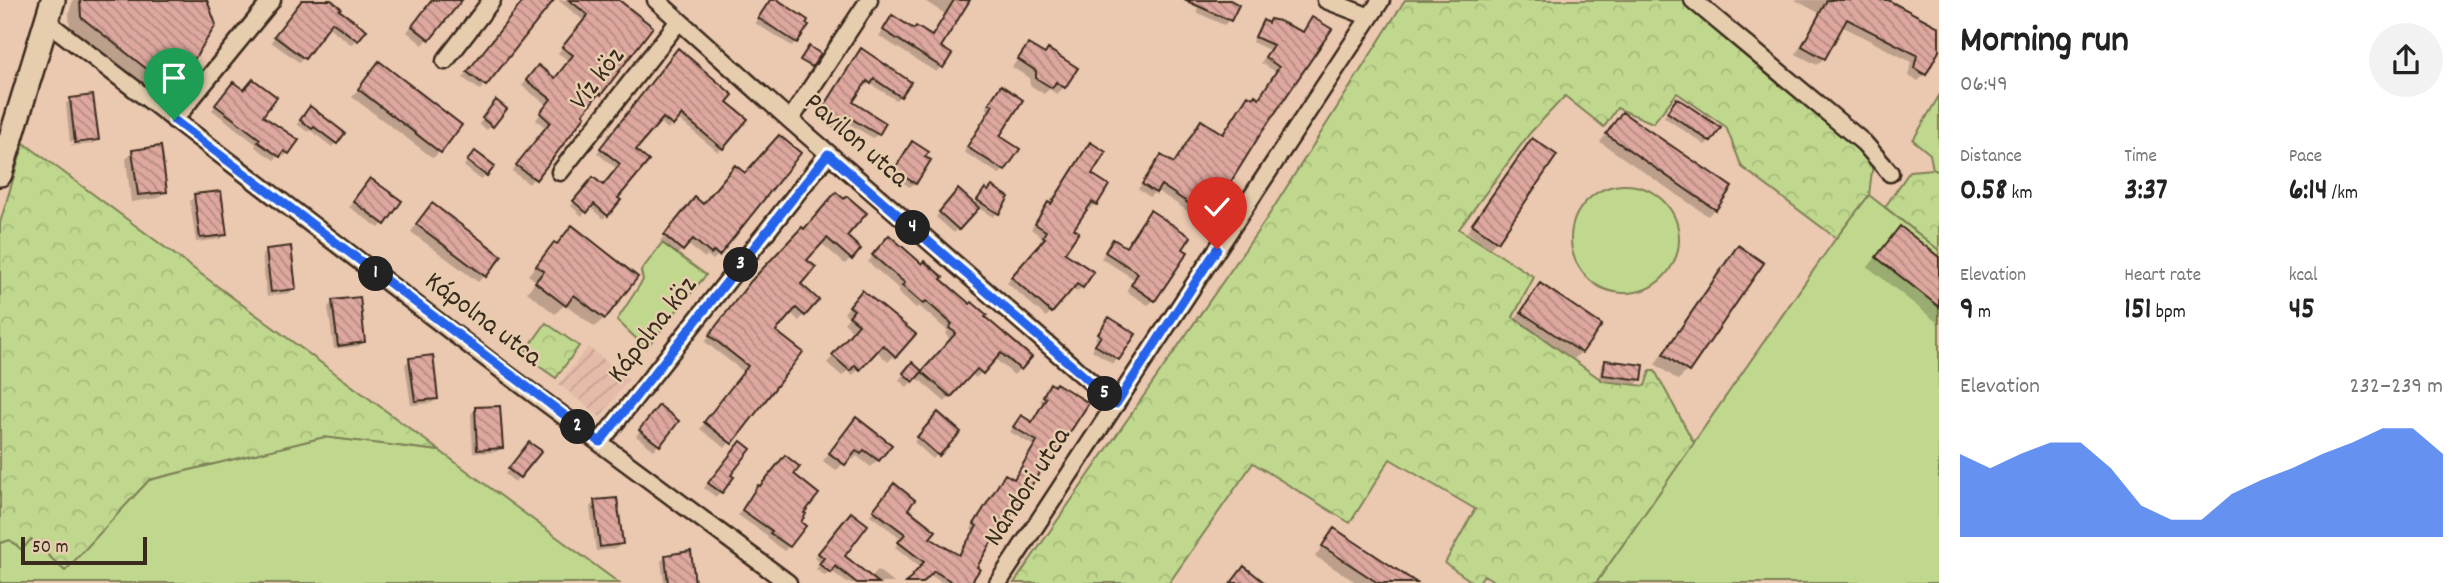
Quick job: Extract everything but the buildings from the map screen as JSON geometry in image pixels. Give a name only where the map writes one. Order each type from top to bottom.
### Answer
[{"type":"street","points":[[174,120],[272,0]]},
{"type":"street","points":[[445,61],[492,0]]},
{"type":"street","name":"Pavilon utca","points":[[656,0],[828,154],[1116,404]]},
{"type":"street","points":[[790,120],[869,0]]},
{"type":"street","points":[[1326,0],[1370,18]]},
{"type":"street","name":"Nándori utca","points":[[998,583],[1381,0]]},
{"type":"street","points":[[1693,0],[1864,143],[1890,173]]},
{"type":"street","points":[[0,174],[49,11]]},
{"type":"street","name":"Kápolna utca","points":[[49,11],[174,120],[788,583]]},
{"type":"street","name":"Víz köz","points":[[560,172],[679,21]]},
{"type":"street","name":"Kápolna köz","points":[[600,442],[828,154]]},
{"type":"shaded area","points":[[588,347],[629,379],[600,417],[559,384]]},
{"type":"green space","points":[[1405,0],[1685,0],[1858,141],[1873,162],[1869,195],[1836,238],[1742,167],[1726,127],[1677,93],[1653,123],[1617,108],[1604,127],[1565,96],[1530,133],[1459,229],[1534,277],[1513,317],[1603,381],[1645,386],[1650,371],[1655,371],[1694,443],[1596,583],[1497,583],[1484,575],[1478,583],[1474,583],[1445,563],[1475,509],[1390,459],[1350,523],[1253,463],[1169,583],[1014,583],[1267,218]]},
{"type":"green space","points":[[1939,96],[1939,172],[1933,169],[1930,154],[1913,140]]},
{"type":"green space","points":[[24,143],[440,451],[324,437],[149,480],[65,571],[31,539],[22,550],[10,540],[0,543],[0,223]]},
{"type":"green space","points":[[1933,169],[1939,172],[1939,250],[1885,207],[1910,171]]},
{"type":"green space","points":[[1625,185],[1646,189],[1663,201],[1675,218],[1679,239],[1675,260],[1663,277],[1646,289],[1625,293],[1604,289],[1587,277],[1575,260],[1571,239],[1575,218],[1587,201],[1604,189]]},
{"type":"green space","points":[[1869,195],[1939,250],[1939,583],[1596,583],[1836,238]]},
{"type":"green space","points":[[662,243],[706,275],[646,348],[617,320],[643,280],[641,271]]},
{"type":"green space","points":[[546,323],[579,346],[556,378],[523,355]]},
{"type":"green space","points":[[324,437],[440,451],[619,583],[0,583],[0,543],[31,539],[65,570],[149,480]]},
{"type":"route","points":[[174,120],[600,442],[828,154],[1116,404],[1217,249]]}]
